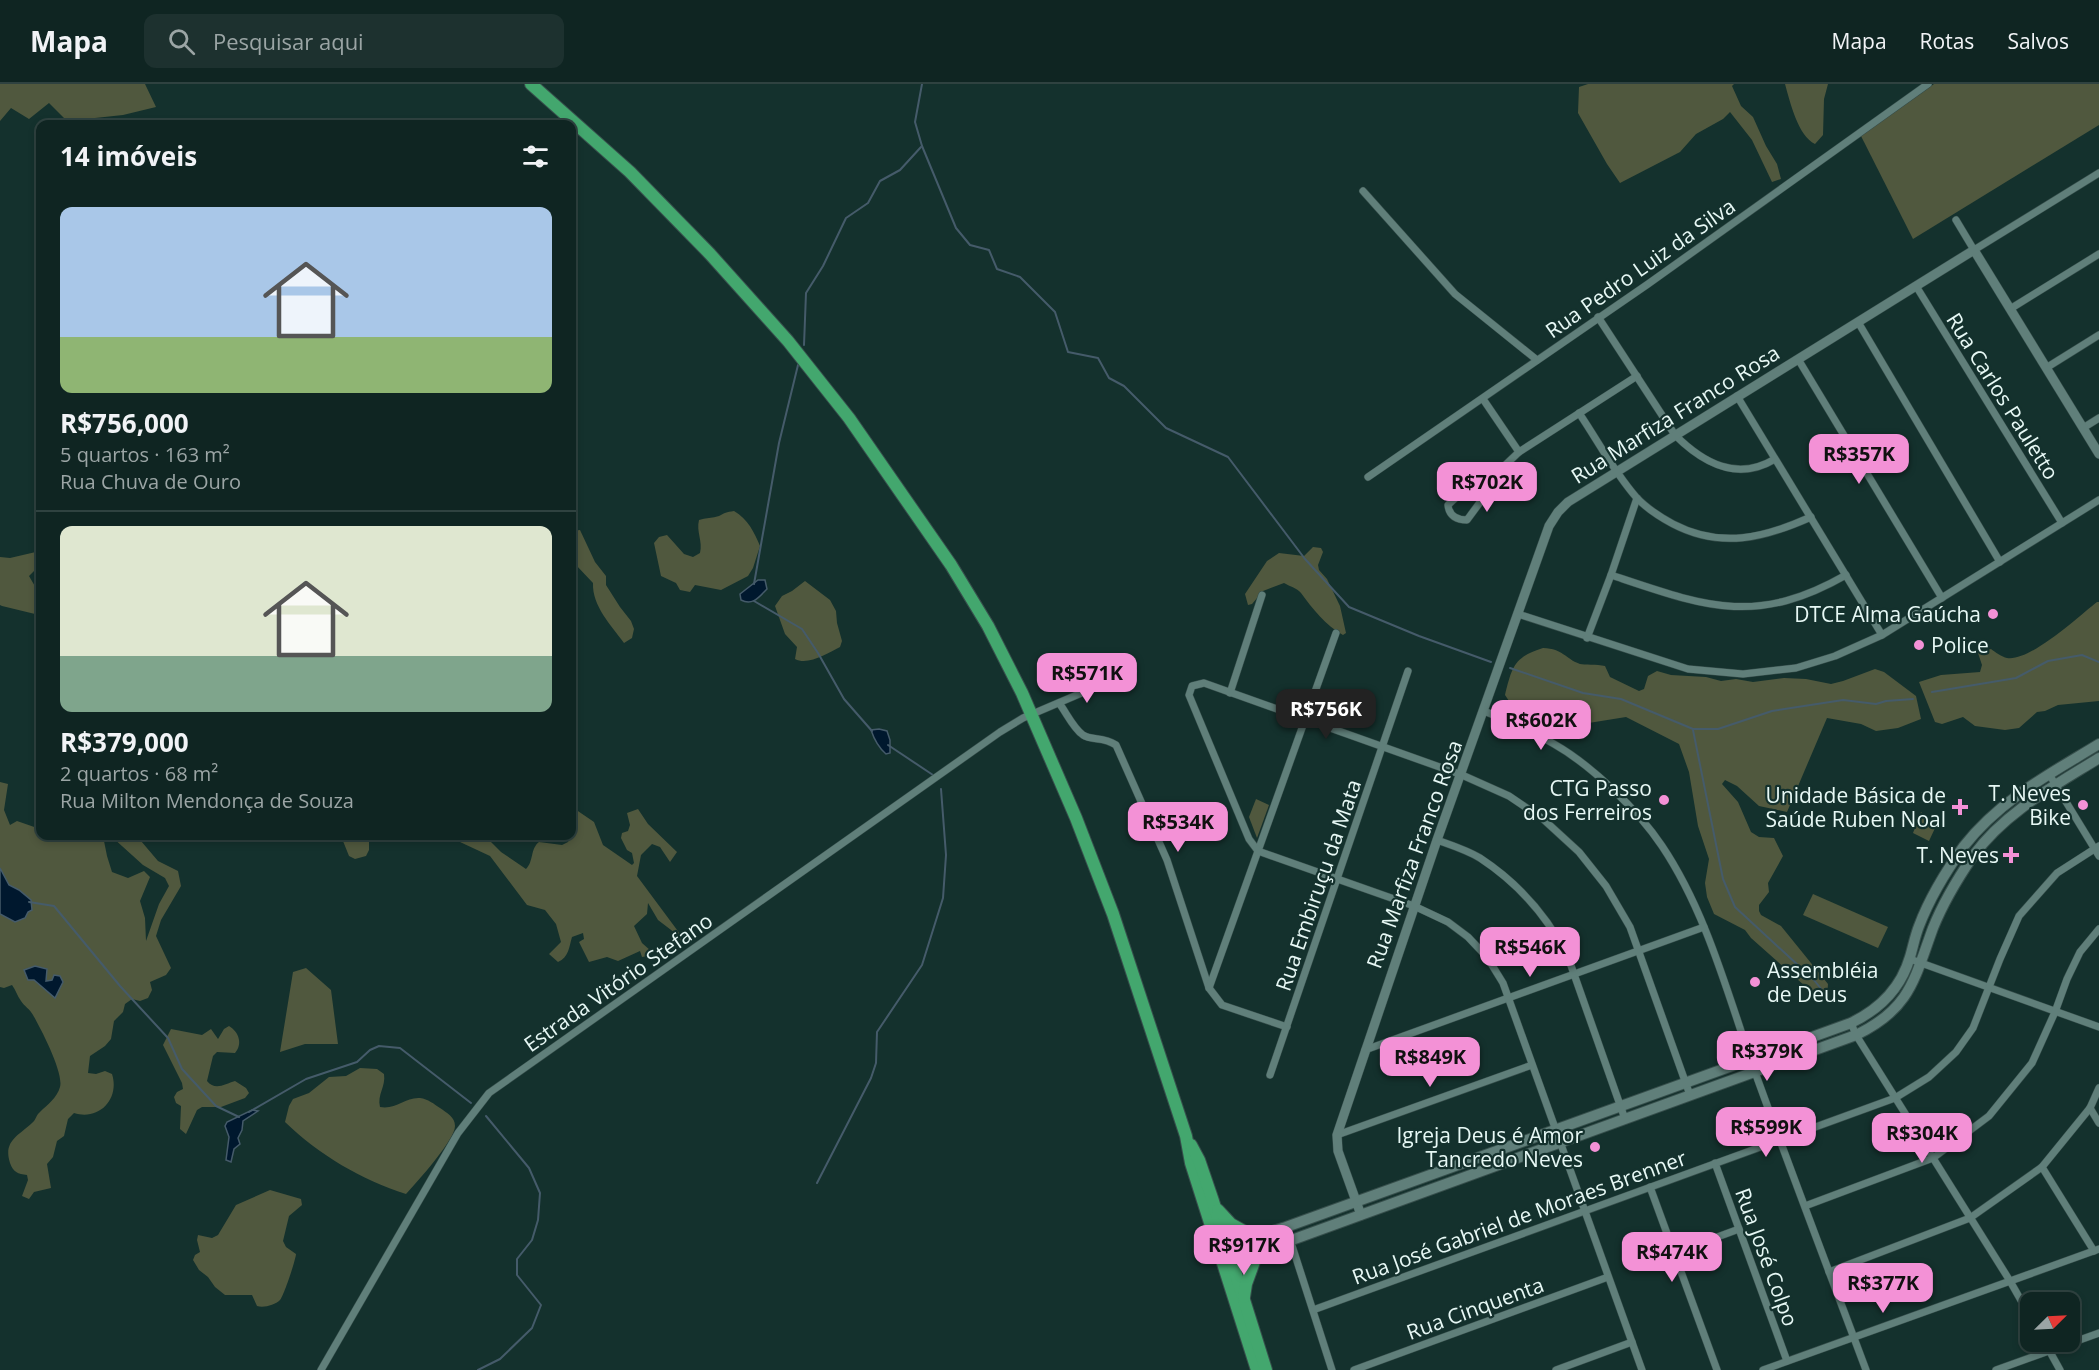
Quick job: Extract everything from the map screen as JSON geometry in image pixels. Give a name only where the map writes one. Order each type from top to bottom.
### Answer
[{"type":"highway","points":[[531,84],[572,120]]},
{"type":"highway","points":[[576,124],[630,172],[710,254],[788,341],[849,418],[951,565],[988,626],[1032,714],[1113,914],[1186,1136],[1191,1163],[1244,1301],[1266,1370]]},
{"type":"highway","points":[[1186,1136],[1199,1160],[1213,1201],[1257,1370]]},
{"type":"highway","points":[[1213,1201],[1231,1224],[1249,1234]]},
{"type":"highway","points":[[1244,1301],[1246,1284],[1255,1259]]},
{"type":"main road","points":[[2099,744],[2017,794],[2002,806],[1966,845],[1930,899],[1904,972],[1890,995],[1873,1011],[1851,1023],[1286,1227],[1263,1234],[1242,1236],[1226,1256],[1242,1262],[1255,1259],[1290,1240],[1856,1035],[1879,1022],[1900,1003],[1922,963],[1939,916],[1974,855],[1993,833],[2023,806],[2099,758]]},
{"type":"street","name":"Rua Pedro Luiz da Silva","points":[[1368,477],[1648,284],[1928,84]]},
{"type":"street","name":"Rua Marfiza Franco Rosa","points":[[1361,1215],[1338,1151],[1337,1135],[1437,840],[1549,526],[1558,512],[1568,502],[1674,435],[2099,173]]},
{"type":"street","points":[[1363,191],[1455,294],[1537,360]]},
{"type":"street","points":[[1956,220],[2099,454]]},
{"type":"street","points":[[2010,309],[2099,254]]},
{"type":"street","name":"Rua Carlos Pauletto","points":[[1916,286],[2062,524]]},
{"type":"street","points":[[1598,317],[1674,435],[1700,458],[1725,467],[1739,469],[1765,465],[1775,459]]},
{"type":"street","points":[[1858,322],[2000,562]]},
{"type":"street","points":[[2046,368],[2099,335]]},
{"type":"street","points":[[1798,359],[1942,598]]},
{"type":"street","points":[[1499,471],[1492,471],[1484,476],[1448,505],[1456,519],[1467,520],[1492,486],[1499,471],[1519,452],[1637,376]]},
{"type":"street","points":[[1737,396],[1882,635]]},
{"type":"street","points":[[1483,399],[1519,452]]},
{"type":"street","points":[[1580,413],[1637,498],[1656,515],[1676,526],[1698,535],[1736,539],[1766,534],[1811,517]]},
{"type":"street","points":[[2083,428],[2099,418]]},
{"type":"street","points":[[1587,638],[1637,498]]},
{"type":"street","points":[[1518,614],[1688,669],[1743,674],[1796,668],[1835,656],[1882,635],[2099,501]]},
{"type":"street","points":[[1611,575],[1693,602],[1755,607],[1803,597],[1846,575]]},
{"type":"street","points":[[1230,693],[1262,595]]},
{"type":"street","points":[[1209,988],[1336,633]]},
{"type":"street","points":[[1032,714],[1132,671]]},
{"type":"street","name":"Rua Embiruçu da Mata","points":[[1270,1076],[1408,671]]},
{"type":"street","points":[[1642,1370],[1509,999],[1496,969],[1468,937],[1448,922],[1414,906],[1258,851],[1249,839],[1189,696],[1192,686],[1204,684],[1462,775],[1509,796],[1543,819],[1579,852],[1606,886],[1629,927],[1690,1095]]},
{"type":"street","points":[[1059,703],[1077,730],[1084,736],[1110,741],[1116,745],[1167,860],[1209,988],[1222,1005],[1287,1027]]},
{"type":"street","points":[[1484,711],[1521,726],[1555,744],[1604,782],[1640,818],[1662,845],[1693,900],[1704,927],[1750,1059],[1866,1370]]},
{"type":"street","name":"Estrada Vitório Stefano","points":[[321,1370],[458,1133],[489,1093],[1000,732],[1032,714]]},
{"type":"street","points":[[2049,774],[2098,850]]},
{"type":"street","points":[[1437,840],[1478,856],[1509,880],[1531,901],[1556,934],[1575,975],[1625,1119]]},
{"type":"street","name":"Rua José Gabriel de Moraes Brenner","points":[[1313,1310],[1895,1098],[1929,1077],[1956,1052],[1973,1028],[2019,916],[2057,873],[2098,850]]},
{"type":"street","points":[[1364,1051],[1704,927]]},
{"type":"street","points":[[1805,1206],[1933,1158],[1989,1116],[2032,1063],[2080,952],[2099,928]]},
{"type":"street","points":[[1910,959],[2099,1028]]},
{"type":"street","points":[[1851,1023],[1856,1035],[2020,1299]]},
{"type":"street","points":[[1337,1135],[1532,1065]]},
{"type":"street","points":[[1829,1272],[1971,1218],[2042,1167],[2090,1108],[2099,1088]]},
{"type":"street","points":[[2090,1108],[2099,1123]]},
{"type":"street","name":"Rua José Colpo","points":[[1715,1163],[1787,1361]]},
{"type":"street","points":[[1764,1370],[2096,1250],[2042,1167]]},
{"type":"street","points":[[1650,1187],[1717,1370]]},
{"type":"street","points":[[1286,1227],[1332,1370]]},
{"type":"street","points":[[1674,1253],[1739,1229]]},
{"type":"street","name":"Rua Cinquenta","points":[[1354,1370],[1608,1276]]},
{"type":"street","points":[[2080,1340],[2099,1333]]},
{"type":"street","points":[[1556,1370],[1632,1342]]},
{"type":"street","points":[[1996,1370],[2050,1352],[2060,1370]]},
{"type":"green space","points":[[0,84],[145,84],[156,107],[123,115],[66,120],[49,103],[29,119],[11,108],[0,121]]},
{"type":"green space","points":[[1588,84],[1734,84],[1732,86],[1741,106],[1753,117],[1777,164],[1781,179],[1772,182],[1752,140],[1730,112],[1723,119],[1696,134],[1680,152],[1620,183],[1578,113],[1579,87]]},
{"type":"green space","points":[[1785,84],[1828,84],[1824,99],[1823,135],[1815,144],[1809,140],[1799,126]]},
{"type":"green space","points":[[1934,84],[2099,84],[2099,125],[1913,239],[1861,136]]},
{"type":"green space","points":[[734,511],[747,522],[760,546],[748,576],[721,590],[695,585],[690,592],[680,590],[676,583],[661,576],[654,543],[659,537],[667,535],[684,554],[693,557],[700,553],[699,520]]},
{"type":"green space","points":[[576,530],[580,530],[595,562],[606,576],[606,585],[631,621],[634,629],[632,638],[624,643],[599,607],[593,583],[576,565]]},
{"type":"green space","points":[[1313,547],[1321,548],[1323,552],[1318,565],[1319,570],[1327,579],[1340,606],[1346,633],[1343,635],[1325,622],[1299,591],[1284,583],[1263,591],[1252,604],[1248,605],[1245,594],[1267,561],[1279,553],[1304,556]]},
{"type":"green space","points":[[36,552],[36,573],[34,571],[29,576],[36,588],[35,614],[0,605],[0,557],[10,558]]},
{"type":"green space","points":[[805,581],[830,600],[836,611],[842,641],[840,647],[818,658],[800,661],[795,659],[797,647],[785,634],[775,606],[782,596]]},
{"type":"green space","points":[[2099,602],[2099,701],[2058,705],[2037,712],[2019,728],[2005,730],[1975,726],[1963,717],[1942,724],[1935,722],[1919,682],[1941,675],[1980,672],[1982,665],[1978,653],[1991,649],[2007,658],[2028,653],[2054,637]]},
{"type":"green space","points":[[1543,648],[1560,652],[1580,664],[1605,666],[1610,677],[1639,691],[1644,689],[1648,676],[1657,671],[1721,681],[1736,679],[1753,682],[1784,678],[1831,684],[1875,669],[1884,672],[1916,696],[1921,719],[1898,728],[1876,731],[1861,724],[1827,718],[1787,812],[1759,806],[1737,786],[1725,780],[1722,784],[1738,802],[1751,832],[1759,837],[1774,838],[1783,856],[1768,883],[1769,892],[1759,905],[1759,911],[1761,915],[1781,926],[1828,984],[1827,998],[1815,995],[1745,930],[1714,914],[1707,897],[1705,883],[1709,859],[1698,826],[1689,772],[1679,744],[1626,717],[1570,726],[1521,714],[1511,704],[1505,695],[1512,670],[1520,659]]},
{"type":"green space","points":[[0,782],[8,784],[4,810],[10,825],[17,821],[36,828],[36,840],[104,840],[112,872],[128,878],[144,871],[150,877],[140,901],[145,918],[146,941],[159,904],[169,886],[165,878],[143,865],[115,840],[141,841],[158,861],[178,871],[181,886],[161,920],[156,936],[171,968],[166,975],[150,982],[152,990],[148,998],[140,1001],[132,999],[125,1004],[123,1012],[114,1021],[111,1039],[90,1056],[88,1073],[96,1074],[105,1071],[112,1074],[114,1083],[110,1099],[99,1111],[83,1115],[74,1113],[68,1119],[64,1136],[57,1141],[53,1157],[47,1164],[51,1188],[34,1192],[29,1199],[22,1196],[28,1180],[27,1175],[18,1173],[10,1163],[8,1155],[10,1144],[54,1098],[59,1091],[60,1080],[51,1051],[32,1013],[22,1003],[12,985],[0,987],[0,914],[7,916],[19,890],[9,885],[0,868]]},
{"type":"green space","points":[[1256,799],[1269,805],[1257,838],[1249,817]]},
{"type":"green space","points":[[638,809],[648,824],[677,852],[670,862],[660,847],[652,844],[641,855],[637,876],[686,942],[683,944],[675,933],[658,920],[648,903],[647,914],[634,926],[642,943],[651,951],[648,956],[642,957],[640,951],[618,961],[607,957],[589,962],[579,942],[584,939],[583,933],[572,937],[566,955],[558,962],[549,954],[561,942],[556,924],[545,910],[527,905],[490,856],[459,840],[489,840],[501,852],[526,869],[534,848],[539,842],[562,845],[576,840],[576,810],[594,822],[603,845],[632,865],[634,863],[632,853],[627,850],[621,838],[622,833],[628,831],[630,825],[627,813]]},
{"type":"green space","points":[[1921,812],[1936,826],[1929,841],[1913,833]]},
{"type":"green space","points":[[343,840],[369,840],[369,850],[366,856],[355,859],[349,856]]},
{"type":"green space","points":[[1813,894],[1888,927],[1878,948],[1803,915]]},
{"type":"green space","points":[[306,968],[331,990],[338,1044],[305,1044],[280,1052],[293,972]]},
{"type":"green space","points":[[229,1026],[239,1038],[239,1046],[235,1053],[217,1052],[213,1056],[207,1081],[217,1086],[235,1081],[246,1088],[249,1093],[245,1098],[221,1107],[202,1107],[197,1110],[186,1134],[180,1129],[181,1106],[176,1103],[174,1097],[183,1089],[182,1083],[163,1045],[171,1029],[202,1035],[211,1029],[218,1039],[224,1029]]},
{"type":"green space","points":[[360,1068],[377,1069],[384,1074],[380,1107],[391,1107],[415,1098],[426,1099],[454,1120],[455,1126],[449,1141],[406,1194],[357,1174],[327,1156],[285,1122],[293,1099],[309,1093],[329,1077],[346,1076]]},
{"type":"green space","points":[[270,1190],[301,1199],[302,1205],[289,1216],[283,1241],[286,1247],[296,1254],[284,1293],[275,1303],[260,1307],[257,1306],[252,1295],[225,1295],[199,1270],[193,1260],[200,1252],[198,1235],[212,1238],[218,1235],[236,1205]]},
{"type":"green space","points":[[1271,1239],[1258,1251],[1241,1257],[1232,1254],[1242,1243]]},
{"type":"water","points":[[758,580],[765,580],[767,589],[752,601],[741,600],[740,594]]},
{"type":"water","points":[[871,730],[887,731],[890,753],[883,752]]},
{"type":"water","points":[[0,868],[9,885],[31,900],[32,910],[25,918],[15,922],[0,914]]},
{"type":"water","points":[[35,966],[47,969],[46,981],[52,980],[54,975],[60,976],[63,982],[55,998],[34,980],[28,980],[24,970]]},
{"type":"water","points":[[252,1110],[258,1111],[243,1121],[238,1138],[240,1144],[234,1149],[231,1162],[226,1160],[229,1137],[225,1126],[227,1122]]},
{"type":"waterway","points":[[922,84],[915,122],[922,146],[956,228],[970,245],[989,250],[997,269],[1020,277],[1055,312],[1068,352],[1098,358],[1109,378],[1124,386],[1166,428],[1228,457],[1305,559],[1349,607],[1491,662]]},
{"type":"waterway","points":[[804,345],[806,293],[823,266],[846,218],[868,203],[880,181],[900,170],[921,147]]},
{"type":"waterway","points":[[754,584],[779,443],[798,365]]},
{"type":"waterway","points":[[754,601],[802,629],[844,699],[872,731]]},
{"type":"waterway","points":[[1932,692],[2016,678],[2048,661],[2082,655],[2099,662]]},
{"type":"waterway","points":[[1510,668],[1583,693],[1621,699],[1693,729],[1718,729],[1772,711],[1843,700],[1876,704],[1913,699]]},
{"type":"waterway","points":[[1693,730],[1723,879],[1735,907],[1822,990]]},
{"type":"waterway","points":[[888,745],[933,775]]},
{"type":"waterway","points":[[817,1183],[871,1078],[876,1063],[877,1032],[922,965],[943,898],[946,855],[941,789]]},
{"type":"waterway","points":[[29,902],[54,906],[120,986],[168,1038],[182,1069],[216,1106],[239,1117]]},
{"type":"waterway","points":[[249,1112],[306,1079],[357,1062],[370,1050],[379,1046],[400,1048],[471,1103]]},
{"type":"waterway","points":[[478,1370],[500,1359],[532,1328],[541,1305],[517,1275],[517,1259],[532,1240],[538,1220],[540,1193],[529,1168],[486,1116]]},
{"type":"place","name":"DTCE Alma Gaúcha","points":[[1993,614]]},
{"type":"place","name":"Police","points":[[1919,645]]},
{"type":"place","name":"CTG Passo dos Ferreiros","points":[[1664,800]]},
{"type":"place","name":"T. Neves Bike","points":[[2083,805]]},
{"type":"place","name":"Unidade Básica de Saúde Ruben Noal","points":[[1960,807]]},
{"type":"place","name":"T. Neves","points":[[2011,855]]},
{"type":"place","name":"Assembléia de Deus","points":[[1755,982]]},
{"type":"place","name":"Igreja Deus é Amor Tancredo Neves","points":[[1595,1147]]}]
